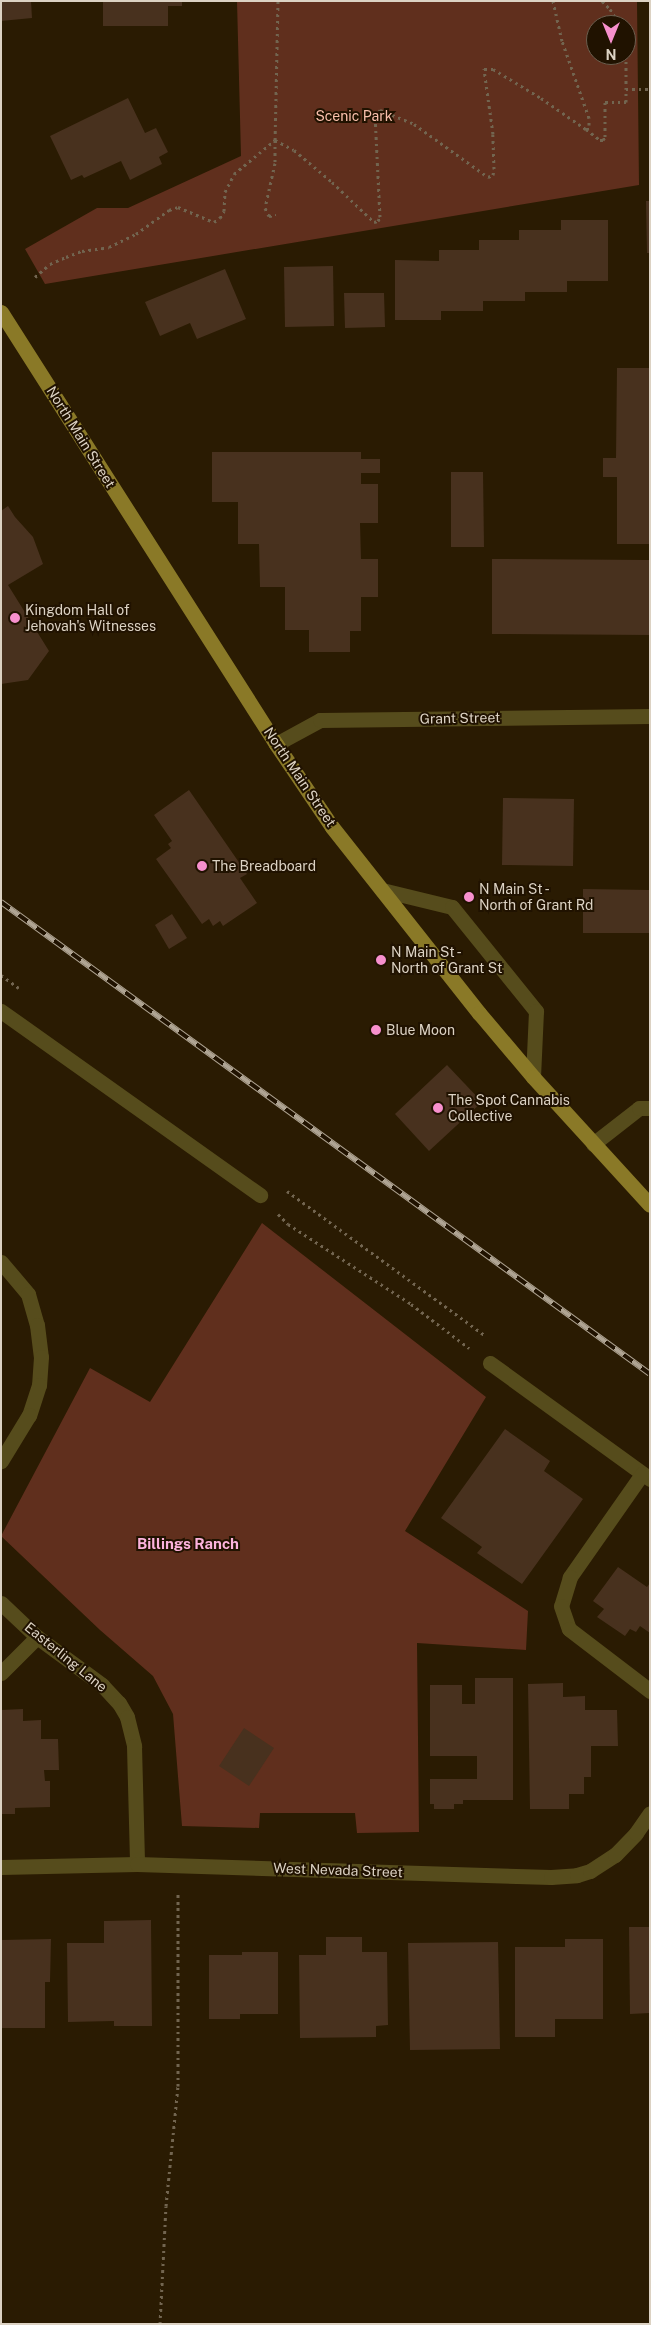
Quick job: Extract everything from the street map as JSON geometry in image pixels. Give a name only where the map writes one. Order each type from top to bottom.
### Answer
[{"type":"main road","name":"North Main Street","points":[[1,312],[276,744],[332,827],[479,1013],[593,1144],[650,1204]]},
{"type":"street","name":"Grant Street","points":[[276,744],[320,720],[650,716]]},
{"type":"street","points":[[382,890],[452,907],[536,1011],[533,1076]]},
{"type":"street","points":[[1,1011],[260,1195]]},
{"type":"street","points":[[593,1144],[639,1108],[650,1108]]},
{"type":"street","points":[[1,1262],[28,1294],[42,1357],[39,1385],[29,1415],[1,1460]]},
{"type":"street","points":[[490,1363],[646,1476],[570,1577],[561,1606],[569,1629],[650,1691]]},
{"type":"street","name":"Easterling Lane","points":[[1,1603],[38,1637],[102,1684],[119,1703],[127,1717],[134,1746],[137,1864]]},
{"type":"street","points":[[1,1673],[38,1637]]},
{"type":"street","name":"West Nevada Street","points":[[1,1867],[137,1864],[551,1876],[577,1875],[590,1871],[615,1855],[636,1833],[650,1813]]},
{"type":"path","points":[[276,215],[269,216],[265,208],[275,163],[278,1]]},
{"type":"path","points":[[553,1],[562,41],[589,118],[589,125],[586,129]]},
{"type":"path","points":[[602,1],[614,15]]},
{"type":"path","points":[[275,140],[294,150],[332,182],[374,222],[378,221],[380,217],[375,116],[380,110],[414,124],[488,177],[493,175],[494,169],[493,134],[484,69],[494,69],[541,98],[600,140],[603,140],[605,137],[605,102],[626,102],[626,65]]},
{"type":"path","points":[[626,89],[650,89]]},
{"type":"path","points":[[35,276],[50,264],[66,257],[82,251],[110,247],[136,234],[170,210],[178,207],[214,222],[220,218],[224,211],[224,192],[234,174],[275,140]]},
{"type":"path","points":[[1,975],[25,993]]},
{"type":"path","points":[[279,1185],[492,1340]]},
{"type":"path","points":[[260,1195],[288,1224],[403,1299],[490,1363]]},
{"type":"path","points":[[160,2324],[166,2206],[178,2086],[178,1865]]},
{"type":"green space","name":"Scenic Park","points":[[237,1],[637,1],[639,185],[45,284],[25,249],[97,208],[128,208],[241,156]]},
{"type":"green space","points":[[262,1223],[486,1397],[405,1531],[528,1611],[526,1650],[417,1643],[419,1832],[357,1833],[355,1813],[260,1813],[259,1828],[182,1826],[173,1714],[153,1676],[100,1630],[1,1536],[90,1368],[150,1402]]},
{"type":"building","points":[[1,1],[31,1],[32,18],[1,21]]},
{"type":"building","points":[[103,1],[182,1],[182,6],[168,6],[168,26],[103,26]]},
{"type":"building","points":[[128,98],[145,133],[156,128],[168,152],[159,157],[162,164],[130,180],[121,161],[84,178],[82,175],[71,180],[50,136]]},
{"type":"building","points":[[646,201],[650,201],[650,253],[647,253]]},
{"type":"building","points":[[561,220],[608,220],[608,281],[567,281],[567,292],[525,292],[525,301],[483,301],[483,311],[441,311],[441,320],[395,320],[395,260],[439,261],[439,250],[479,250],[479,240],[519,240],[519,230],[561,230]]},
{"type":"building","points":[[333,266],[334,326],[285,327],[284,267]]},
{"type":"building","points":[[225,269],[246,319],[197,339],[190,323],[160,336],[145,302]]},
{"type":"building","points":[[344,293],[384,293],[385,327],[345,328]]},
{"type":"building","points":[[617,368],[650,368],[650,544],[617,544],[617,477],[603,477],[603,458],[616,458]]},
{"type":"building","points":[[212,452],[361,452],[361,459],[380,459],[380,473],[361,473],[361,484],[378,484],[378,523],[360,523],[361,559],[378,559],[378,597],[361,597],[361,631],[350,631],[350,652],[309,652],[309,630],[285,630],[285,587],[260,587],[259,544],[238,544],[238,502],[212,502]]},
{"type":"building","points":[[451,472],[483,472],[484,547],[451,547]]},
{"type":"building","name":"Kingdom Hall of Jehovah's Witnesses","points":[[8,506],[33,537],[43,564],[8,585],[49,651],[28,680],[1,684],[1,511]]},
{"type":"building","points":[[492,559],[650,560],[650,635],[492,634]]},
{"type":"building","name":"The Breadboard","points":[[189,790],[247,874],[240,878],[257,903],[223,926],[220,921],[213,926],[209,919],[202,924],[156,859],[171,848],[168,844],[172,841],[154,815]]},
{"type":"building","points":[[503,798],[574,799],[573,866],[502,865]]},
{"type":"building","points":[[583,889],[650,890],[650,933],[583,933]]},
{"type":"building","points":[[172,914],[187,938],[169,949],[155,925]]},
{"type":"building","name":"The Spot Cannabis Collective","points":[[447,1065],[482,1102],[429,1151],[395,1114]]},
{"type":"building","points":[[505,1429],[550,1461],[544,1471],[583,1499],[522,1584],[477,1553],[482,1547],[441,1518]]},
{"type":"building","points":[[618,1567],[647,1587],[650,1583],[650,1633],[640,1626],[636,1632],[630,1629],[625,1636],[597,1617],[604,1609],[593,1601]]},
{"type":"building","points":[[475,1678],[513,1678],[513,1800],[463,1800],[463,1804],[454,1804],[454,1809],[434,1809],[434,1804],[430,1804],[430,1779],[477,1779],[477,1756],[430,1756],[430,1685],[462,1685],[462,1704],[475,1704]]},
{"type":"building","points":[[563,1683],[563,1697],[585,1696],[585,1710],[617,1710],[618,1746],[591,1746],[591,1777],[584,1777],[584,1794],[569,1794],[569,1809],[530,1809],[528,1684]]},
{"type":"building","points":[[23,1709],[23,1721],[41,1720],[41,1739],[58,1739],[59,1770],[44,1770],[45,1781],[50,1781],[50,1807],[15,1808],[15,1814],[1,1814],[1,1710]]},
{"type":"building","points":[[244,1728],[274,1748],[249,1786],[219,1766]]},
{"type":"building","points":[[151,1920],[152,2026],[114,2026],[114,2021],[68,2022],[67,1943],[104,1943],[104,1921]]},
{"type":"building","points":[[629,1927],[650,1927],[650,2013],[630,2014]]},
{"type":"building","points":[[326,1937],[362,1937],[362,1952],[387,1952],[388,2025],[376,2026],[376,2037],[300,2038],[299,1955],[326,1955]]},
{"type":"building","points":[[51,1939],[50,1982],[45,1982],[45,2028],[1,2028],[1,1940]]},
{"type":"building","points":[[565,1939],[603,1939],[603,2019],[555,2019],[555,2037],[515,2037],[515,1947],[565,1947]]},
{"type":"building","points":[[498,1942],[500,2049],[410,2050],[408,1943]]},
{"type":"building","points":[[242,1952],[278,1952],[278,2014],[240,2014],[240,2019],[209,2019],[209,1955],[242,1955]]},
{"type":"railway","points":[[1,902],[650,1374]]},
{"type":"place","name":"Kingdom Hall of Jehovah's Witnesses","points":[[15,618]]},
{"type":"place","name":"The Breadboard","points":[[202,866]]},
{"type":"place","name":"N Main St - North of Grant Rd","points":[[469,897]]},
{"type":"place","name":"N Main St - North of Grant St","points":[[381,960]]},
{"type":"place","name":"Blue Moon","points":[[376,1030]]},
{"type":"place","name":"The Spot Cannabis Collective","points":[[438,1108]]},
{"type":"district","name":"Billings Ranch","points":[[188,1544]]}]
